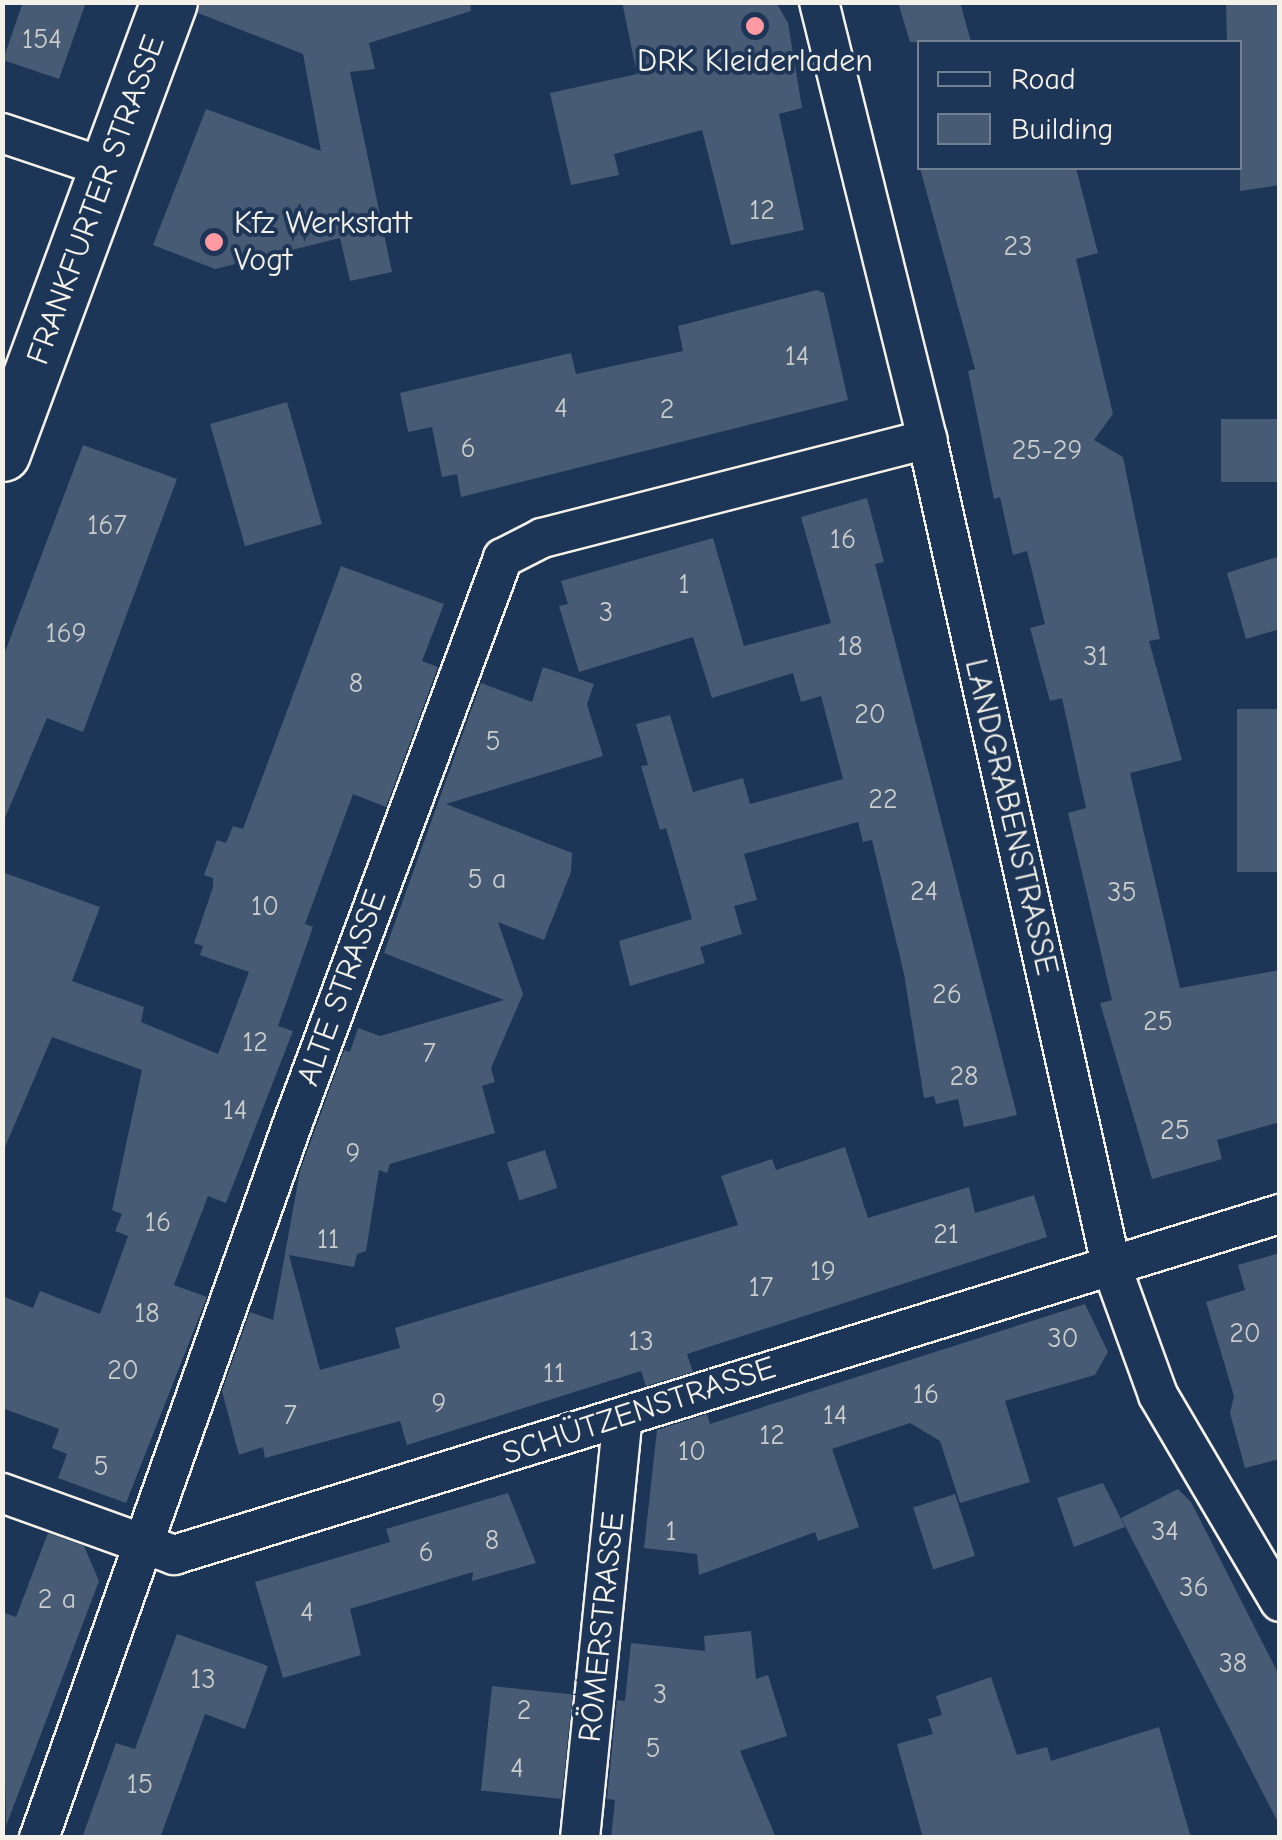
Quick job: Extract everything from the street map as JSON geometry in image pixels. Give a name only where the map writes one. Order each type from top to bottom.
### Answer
[{"type":"main road","name":"FRANKFURTER STRASSE","points":[[2,453],[169,2]]},
{"type":"street","name":"LANDGRABENSTRASSE","points":[[820,2],[927,439],[1111,1264],[1158,1395],[1280,1602]]},
{"type":"street","points":[[2,133],[106,168]]},
{"type":"street","name":"ALTE STRASSE","points":[[39,1838],[306,1088],[503,558],[542,538],[927,439]]},
{"type":"street","name":"SCHÜTZENSTRASSE","points":[[2,1493],[174,1555],[1280,1214]]},
{"type":"street","name":"RÖMERSTRASSE","points":[[580,1838],[623,1418]]},
{"type":"building","points":[[23,2],[86,2],[59,79],[3,60]]},
{"type":"building","points":[[199,2],[470,2],[471,11],[369,43],[375,69],[350,72],[392,272],[350,281],[340,238],[215,269],[153,245],[206,109],[321,151],[303,54],[198,13]]},
{"type":"building","points":[[622,2],[776,2],[788,23],[802,108],[779,114],[804,230],[731,245],[702,130],[614,154],[619,175],[571,185],[550,93],[637,74]]},
{"type":"building","points":[[898,2],[960,2],[970,40],[910,42]]},
{"type":"building","points":[[1226,2],[1280,2],[1280,185],[1240,191],[1242,40],[1227,40]]},
{"type":"building","points":[[921,170],[1077,170],[1098,253],[1076,259],[1113,414],[1094,440],[1123,457],[1160,639],[1149,641],[1182,760],[1130,773],[1180,988],[1280,970],[1280,1122],[1217,1140],[1222,1159],[1152,1179],[1100,1003],[1112,1000],[1068,813],[1086,808],[1062,698],[1050,701],[1030,628],[1045,624],[1027,551],[1013,555],[1000,497],[994,499],[968,371],[975,369]]},
{"type":"building","points":[[817,290],[824,293],[848,400],[461,497],[457,474],[442,477],[432,427],[408,432],[400,393],[571,353],[576,374],[683,351],[678,326]]},
{"type":"building","points":[[287,402],[322,524],[245,546],[210,424]]},
{"type":"building","points":[[1221,419],[1280,419],[1280,482],[1221,482]]},
{"type":"building","points":[[83,445],[177,479],[83,732],[47,718],[2,825],[2,660]]},
{"type":"building","points":[[867,498],[884,562],[875,564],[1017,1115],[964,1127],[958,1099],[936,1104],[934,1096],[924,1098],[904,974],[872,840],[863,842],[858,822],[744,854],[757,900],[734,906],[742,934],[700,947],[705,963],[630,986],[619,941],[692,919],[666,828],[660,830],[641,766],[648,765],[636,724],[670,715],[693,792],[743,778],[750,804],[843,779],[821,696],[801,702],[793,673],[712,698],[693,637],[579,672],[559,606],[568,604],[561,581],[713,538],[744,646],[831,623],[801,517]]},
{"type":"building","points":[[1280,556],[1280,629],[1246,639],[1227,573]]},
{"type":"building","points":[[341,566],[444,604],[422,661],[438,667],[386,807],[353,794],[305,924],[313,927],[278,1026],[293,1031],[226,1203],[208,1196],[174,1285],[207,1297],[126,1503],[58,1478],[67,1454],[52,1448],[59,1429],[2,1408],[2,1296],[33,1308],[40,1291],[100,1314],[128,1236],[115,1231],[122,1214],[112,1210],[142,1070],[52,1037],[2,1154],[2,872],[100,907],[72,981],[144,1007],[141,1022],[218,1054],[249,972],[200,955],[203,946],[194,943],[213,887],[213,878],[204,875],[217,840],[226,843],[233,826],[243,829]]},
{"type":"building","points":[[543,667],[594,684],[587,704],[603,756],[446,804],[572,853],[571,872],[544,940],[498,922],[523,994],[491,1068],[495,1082],[482,1086],[495,1133],[390,1164],[387,1173],[379,1170],[366,1251],[357,1254],[354,1267],[289,1255],[320,1370],[400,1348],[395,1328],[738,1225],[721,1176],[772,1159],[776,1170],[845,1147],[868,1218],[969,1187],[975,1213],[1034,1195],[1047,1237],[687,1354],[693,1372],[646,1386],[641,1371],[407,1445],[400,1421],[265,1458],[263,1447],[239,1455],[222,1391],[250,1312],[273,1320],[300,1171],[344,1050],[350,1052],[358,1028],[380,1036],[504,1000],[384,953],[481,683],[532,702]]},
{"type":"building","points":[[1237,709],[1280,709],[1280,872],[1237,872]]},
{"type":"building","points":[[545,1150],[557,1188],[519,1200],[507,1162]]},
{"type":"building","points":[[1280,1253],[1280,1459],[1245,1468],[1230,1413],[1234,1396],[1206,1302],[1245,1290],[1238,1265]]},
{"type":"building","points":[[1085,1304],[1108,1352],[1095,1375],[1005,1401],[1030,1482],[960,1503],[940,1441],[910,1423],[832,1449],[859,1527],[818,1541],[815,1532],[699,1575],[697,1554],[644,1548],[657,1430],[707,1414],[710,1424]]},
{"type":"building","points":[[1103,1483],[1125,1527],[1074,1547],[1057,1498]]},
{"type":"building","points":[[1178,1489],[1191,1502],[1280,1677],[1280,1826],[1121,1518]]},
{"type":"building","points":[[508,1493],[536,1563],[472,1581],[473,1572],[350,1609],[361,1655],[283,1678],[255,1582],[390,1542],[386,1529]]},
{"type":"building","points":[[955,1494],[975,1556],[933,1569],[913,1508]]},
{"type":"building","points":[[48,1533],[84,1546],[99,1581],[6,1826],[2,1612],[16,1617]]},
{"type":"building","points":[[751,1631],[756,1679],[768,1675],[787,1736],[740,1751],[776,1838],[611,1838],[615,1800],[607,1799],[617,1700],[625,1701],[631,1643],[705,1651],[704,1636]]},
{"type":"building","points":[[177,1634],[268,1666],[245,1729],[205,1714],[160,1838],[82,1838],[116,1743],[135,1749]]},
{"type":"building","points":[[991,1677],[1017,1755],[1047,1747],[1051,1761],[1159,1727],[1191,1838],[923,1838],[897,1744],[933,1734],[928,1719],[942,1715],[936,1696]]},
{"type":"building","points":[[492,1686],[573,1694],[562,1799],[481,1790]]},
{"type":"place","name":"DRK Kleiderladen","points":[[755,26]]},
{"type":"place","name":"Kfz Werkstatt Vogt","points":[[214,242]]}]
